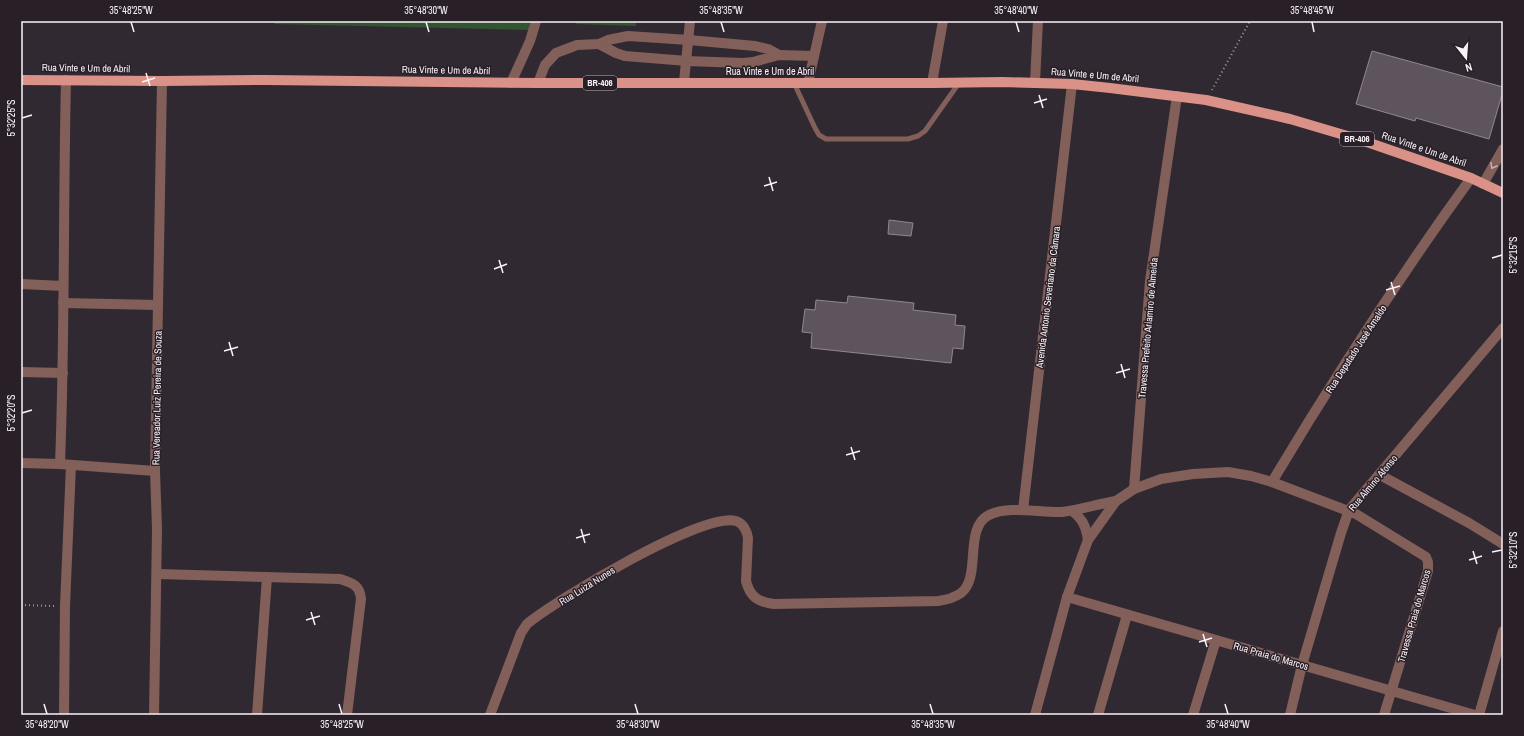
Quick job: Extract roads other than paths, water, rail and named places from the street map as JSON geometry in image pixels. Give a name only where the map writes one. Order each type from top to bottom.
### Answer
[{"type":"main road","name":"Rua Vinte e Um de Abril","points":[[21,80],[266,80],[538,83],[1035,82],[1072,84],[1206,100],[1290,119],[1354,138],[1471,178],[1503,192]]},
{"type":"street","points":[[510,82],[530,41],[536,21]]},
{"type":"street","points":[[684,82],[690,21]]},
{"type":"street","points":[[808,83],[822,21]]},
{"type":"street","points":[[932,83],[943,21]]},
{"type":"street","points":[[1035,82],[1038,21]]},
{"type":"street","points":[[538,83],[546,65],[556,53],[577,45],[599,44],[608,40],[628,36],[755,46],[768,49],[779,55]]},
{"type":"street","points":[[599,44],[625,56],[687,61],[743,63],[779,55],[814,56]]},
{"type":"street","points":[[60,464],[63,374],[66,80]]},
{"type":"street","name":"Rua Vereador Luiz Pereira de Souza","points":[[154,715],[157,574],[156,471],[162,81]]},
{"type":"street","name":"Avenida Antonio Severiano da Câmara","points":[[1023,510],[1072,84]]},
{"type":"street","name":"Travessa Prefeito Ariamiro de Almeida","points":[[1134,489],[1150,281],[1177,96]]},
{"type":"street","points":[[1483,184],[1503,149]]},
{"type":"street","name":"Rua Deputado José Arnaldo","points":[[1272,482],[1302,431],[1394,291],[1471,178]]},
{"type":"street","points":[[21,284],[63,286]]},
{"type":"street","points":[[63,303],[158,305]]},
{"type":"street","name":"Rua Almino Afonso","points":[[1290,715],[1302,665],[1349,510],[1503,328]]},
{"type":"street","points":[[21,372],[63,374]]},
{"type":"street","points":[[21,463],[60,464],[156,471]]},
{"type":"street","points":[[64,715],[65,606],[71,465]]},
{"type":"street","points":[[1035,715],[1067,597],[1088,540],[1116,501],[1134,489],[1161,479],[1193,474],[1228,472],[1272,482],[1349,510]]},
{"type":"street","points":[[1380,475],[1469,523],[1503,544]]},
{"type":"street","points":[[1023,510],[1044,512],[1072,511],[1116,501]]},
{"type":"street","name":"Rua Luiza Nunes","points":[[490,715],[521,633],[527,624],[650,549],[699,528],[729,521],[735,521],[741,524],[747,532],[748,538],[747,586],[755,598],[763,603],[938,601],[947,599],[962,592],[967,584],[970,575],[976,535],[983,519],[990,514],[1023,510]]},
{"type":"street","name":"Travessa Praia do Marcos","points":[[1349,510],[1377,525],[1420,553],[1426,557],[1428,562],[1428,571],[1384,715]]},
{"type":"street","points":[[1072,511],[1082,520],[1087,531],[1088,540]]},
{"type":"street","points":[[157,574],[340,579],[355,584],[360,592],[360,599],[348,715]]},
{"type":"street","points":[[256,715],[267,577]]},
{"type":"street","name":"Rua Praia do Marcos","points":[[1067,597],[1475,715]]},
{"type":"street","points":[[1098,715],[1127,615]]},
{"type":"street","points":[[1479,715],[1503,631]]},
{"type":"street","points":[[1193,715],[1216,640]]},
{"type":"lane","points":[[794,82],[815,128],[819,135],[826,139],[908,139],[918,136],[932,123],[959,83]]}]
